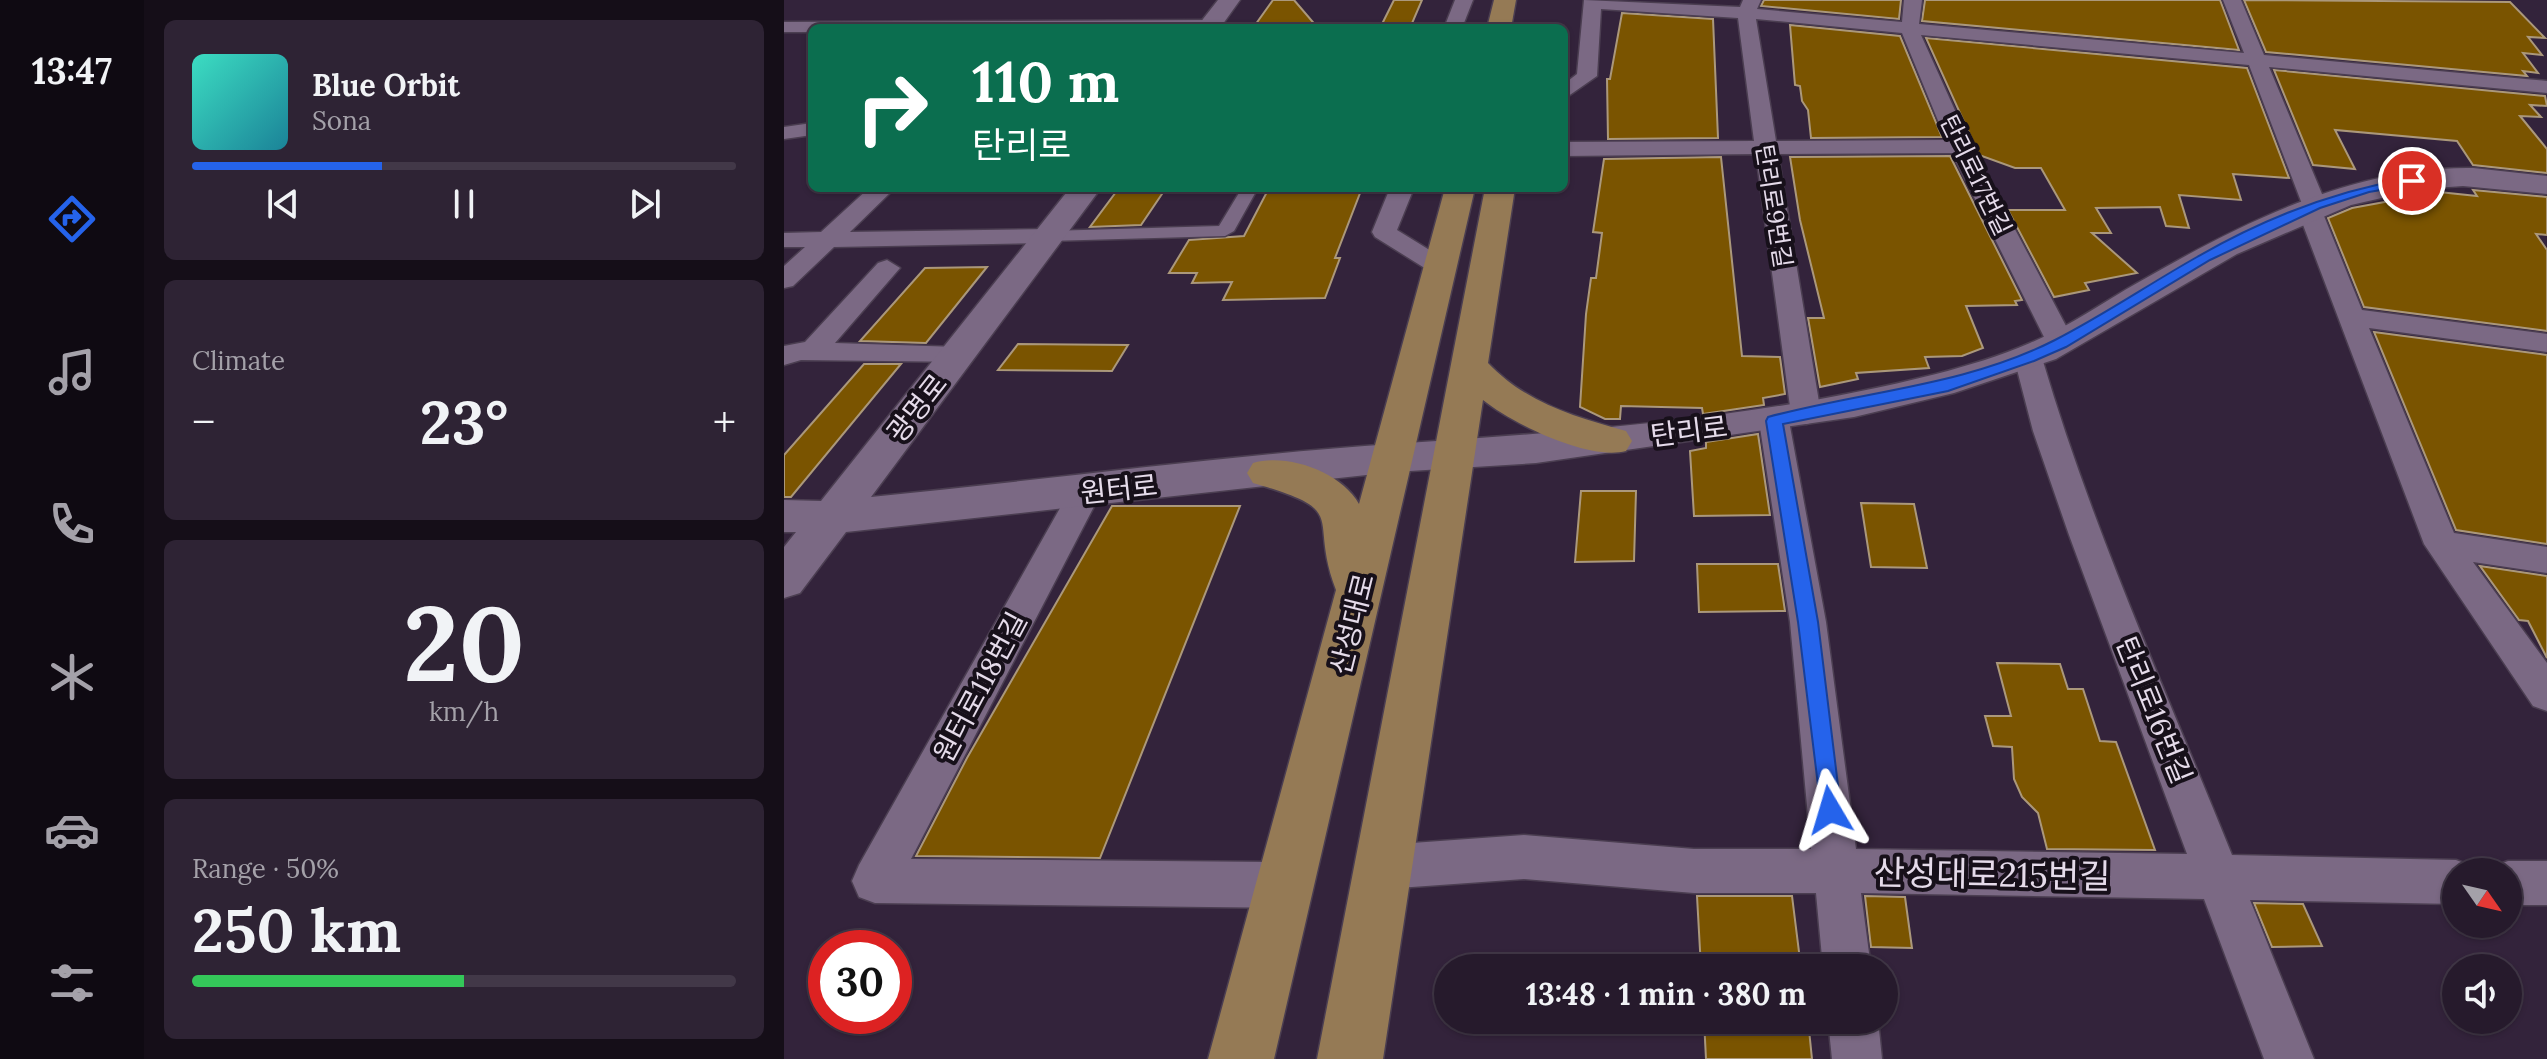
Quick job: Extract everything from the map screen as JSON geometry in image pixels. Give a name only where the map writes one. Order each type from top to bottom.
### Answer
[{"type":"main road","points":[[1211,24],[1229,0]]},
{"type":"main road","points":[[1500,24],[1505,0]]},
{"type":"main road","name":"탄리로","points":[[1454,458],[1790,417],[1948,386],[2044,350],[2205,258],[2312,207],[2367,189],[2412,181],[2464,177],[2547,185]]},
{"type":"main road","name":"광명로","points":[[784,580],[1083,192]]},
{"type":"main road","name":"산성대로","points":[[1241,1059],[1459,192]]},
{"type":"main road","points":[[1350,1059],[1499,192]]},
{"type":"main road","points":[[1468,363],[1501,398],[1528,414],[1550,425],[1612,441]]},
{"type":"main road","name":"원터로","points":[[784,516],[834,517],[1085,493],[1394,458],[1454,458]]},
{"type":"main road","points":[[1268,473],[1309,481],[1329,491],[1344,513],[1359,598]]},
{"type":"street","points":[[1058,24],[1071,0]]},
{"type":"street","points":[[1455,24],[1464,0]]},
{"type":"street","name":"탄리로17번길","points":[[1913,0],[1910,29],[2044,350]]},
{"type":"street","points":[[2232,0],[2312,207],[2367,363],[2441,544],[2547,694]]},
{"type":"street","points":[[1568,90],[1587,76],[1593,2],[1749,6],[1910,29],[2547,87]]},
{"type":"street","name":"탄리로9번길","points":[[1749,6],[1808,622],[1846,954]]},
{"type":"street","points":[[814,24],[839,7]]},
{"type":"street","points":[[784,27],[808,27]]},
{"type":"street","points":[[784,44],[808,28]]},
{"type":"street","points":[[784,133],[808,130]]},
{"type":"street","points":[[1568,149],[1960,146]]},
{"type":"street","points":[[784,280],[879,192]]},
{"type":"street","points":[[784,240],[1225,231],[1248,192]]},
{"type":"street","points":[[1400,192],[1384,232],[1440,267]]},
{"type":"street","points":[[813,351],[887,268]]},
{"type":"street","points":[[2352,317],[2547,343]]},
{"type":"street","name":"탄리로16번길","points":[[2044,350],[2048,431],[2289,1059]]},
{"type":"street","points":[[784,356],[813,351],[958,356]]},
{"type":"street","name":"원터로118번길","points":[[1085,493],[875,881],[1285,885]]},
{"type":"street","points":[[2441,544],[2547,560]]},
{"type":"street","name":"산성대로215번길","points":[[1384,867],[1524,857],[1694,871],[1945,871],[2442,882]]},
{"type":"street","points":[[2522,883],[2547,883]]},
{"type":"street","points":[[1854,1034],[1857,1059]]},
{"type":"building","points":[[1273,0],[1294,0],[1315,24],[1256,24]]},
{"type":"building","points":[[1394,0],[1422,0],[1412,24],[1382,24]]},
{"type":"building","points":[[1764,0],[1901,0],[1899,19],[1761,6]]},
{"type":"building","points":[[1925,0],[2220,0],[2239,50],[1922,21]]},
{"type":"building","points":[[2244,0],[2510,2],[2545,38],[2528,37],[2542,55],[2523,53],[2538,73],[2523,71],[2527,76],[2266,52]]},
{"type":"building","points":[[1622,13],[1713,19],[1718,138],[1608,139],[1607,79],[1610,79]]},
{"type":"building","points":[[1790,25],[1900,36],[1942,137],[1811,138],[1808,110],[1802,101],[1800,86],[1795,85]]},
{"type":"building","points":[[1926,38],[2247,68],[2289,178],[2233,174],[2241,200],[2179,195],[2189,228],[2166,226],[2160,207],[2096,208],[2111,233],[2092,233],[2137,273],[2085,283],[2089,290],[2054,297],[2008,210],[2065,210],[2041,168],[2015,168],[1979,155]]},
{"type":"building","points":[[2274,70],[2545,96],[2547,106],[2530,105],[2541,117],[2520,116],[2547,149],[2547,173],[2473,165],[2457,141],[2335,130],[2355,169],[2313,165]]},
{"type":"building","points":[[1950,156],[2022,300],[2015,301],[2017,305],[1966,306],[1983,348],[1962,356],[1925,357],[1929,368],[1856,373],[1858,379],[1820,387],[1808,318],[1824,318],[1800,220],[1790,157]]},
{"type":"building","points":[[1721,157],[1742,356],[1780,357],[1785,394],[1763,398],[1764,405],[1703,414],[1702,408],[1621,406],[1620,419],[1605,419],[1580,407],[1586,314],[1591,278],[1596,278],[1602,233],[1593,232],[1604,159]]},
{"type":"building","points":[[2473,190],[2547,197],[2547,235],[2536,234],[2547,250],[2547,331],[2364,307],[2328,218],[2352,208],[2439,192],[2477,196]]},
{"type":"building","points":[[1116,192],[1163,192],[1141,225],[1090,227]]},
{"type":"building","points":[[1267,192],[1360,192],[1335,258],[1340,258],[1325,298],[1223,300],[1232,282],[1192,283],[1197,273],[1169,273],[1189,240],[1244,236]]},
{"type":"building","points":[[987,267],[926,343],[860,341],[925,268]]},
{"type":"building","points":[[2374,332],[2547,355],[2547,544],[2456,530]]},
{"type":"building","points":[[1018,344],[1128,345],[1112,371],[998,370]]},
{"type":"building","points":[[864,364],[901,364],[791,497],[784,497],[784,455]]},
{"type":"building","points":[[1758,434],[1770,515],[1694,516],[1690,451],[1706,448],[1706,442]]},
{"type":"building","points":[[1581,491],[1636,491],[1634,561],[1575,562]]},
{"type":"building","points":[[1861,503],[1914,504],[1927,568],[1871,567]]},
{"type":"building","points":[[1112,506],[1240,506],[1100,858],[916,856],[967,758]]},
{"type":"building","points":[[1697,564],[1778,564],[1785,611],[1699,612]]},
{"type":"building","points":[[2480,566],[2547,576],[2547,658],[2528,621],[2519,620]]},
{"type":"building","points":[[1997,663],[2060,664],[2068,689],[2083,689],[2100,741],[2116,742],[2155,850],[2047,849],[2038,813],[2022,797],[2014,779],[2012,747],[1993,746],[1985,716],[2011,716]]},
{"type":"building","points":[[1697,896],[1792,896],[1799,954],[1700,954]]},
{"type":"building","points":[[1865,896],[1905,897],[1912,948],[1871,947]]},
{"type":"building","points":[[2254,903],[2303,904],[2322,946],[2272,947]]},
{"type":"building","points":[[1705,1034],[1809,1034],[1812,1059],[1706,1059]]},
{"type":"route","points":[[1830,810],[1808,622],[1774,421],[1948,386],[2028,358],[2061,343],[2205,258],[2315,206],[2367,189],[2412,181]]}]
